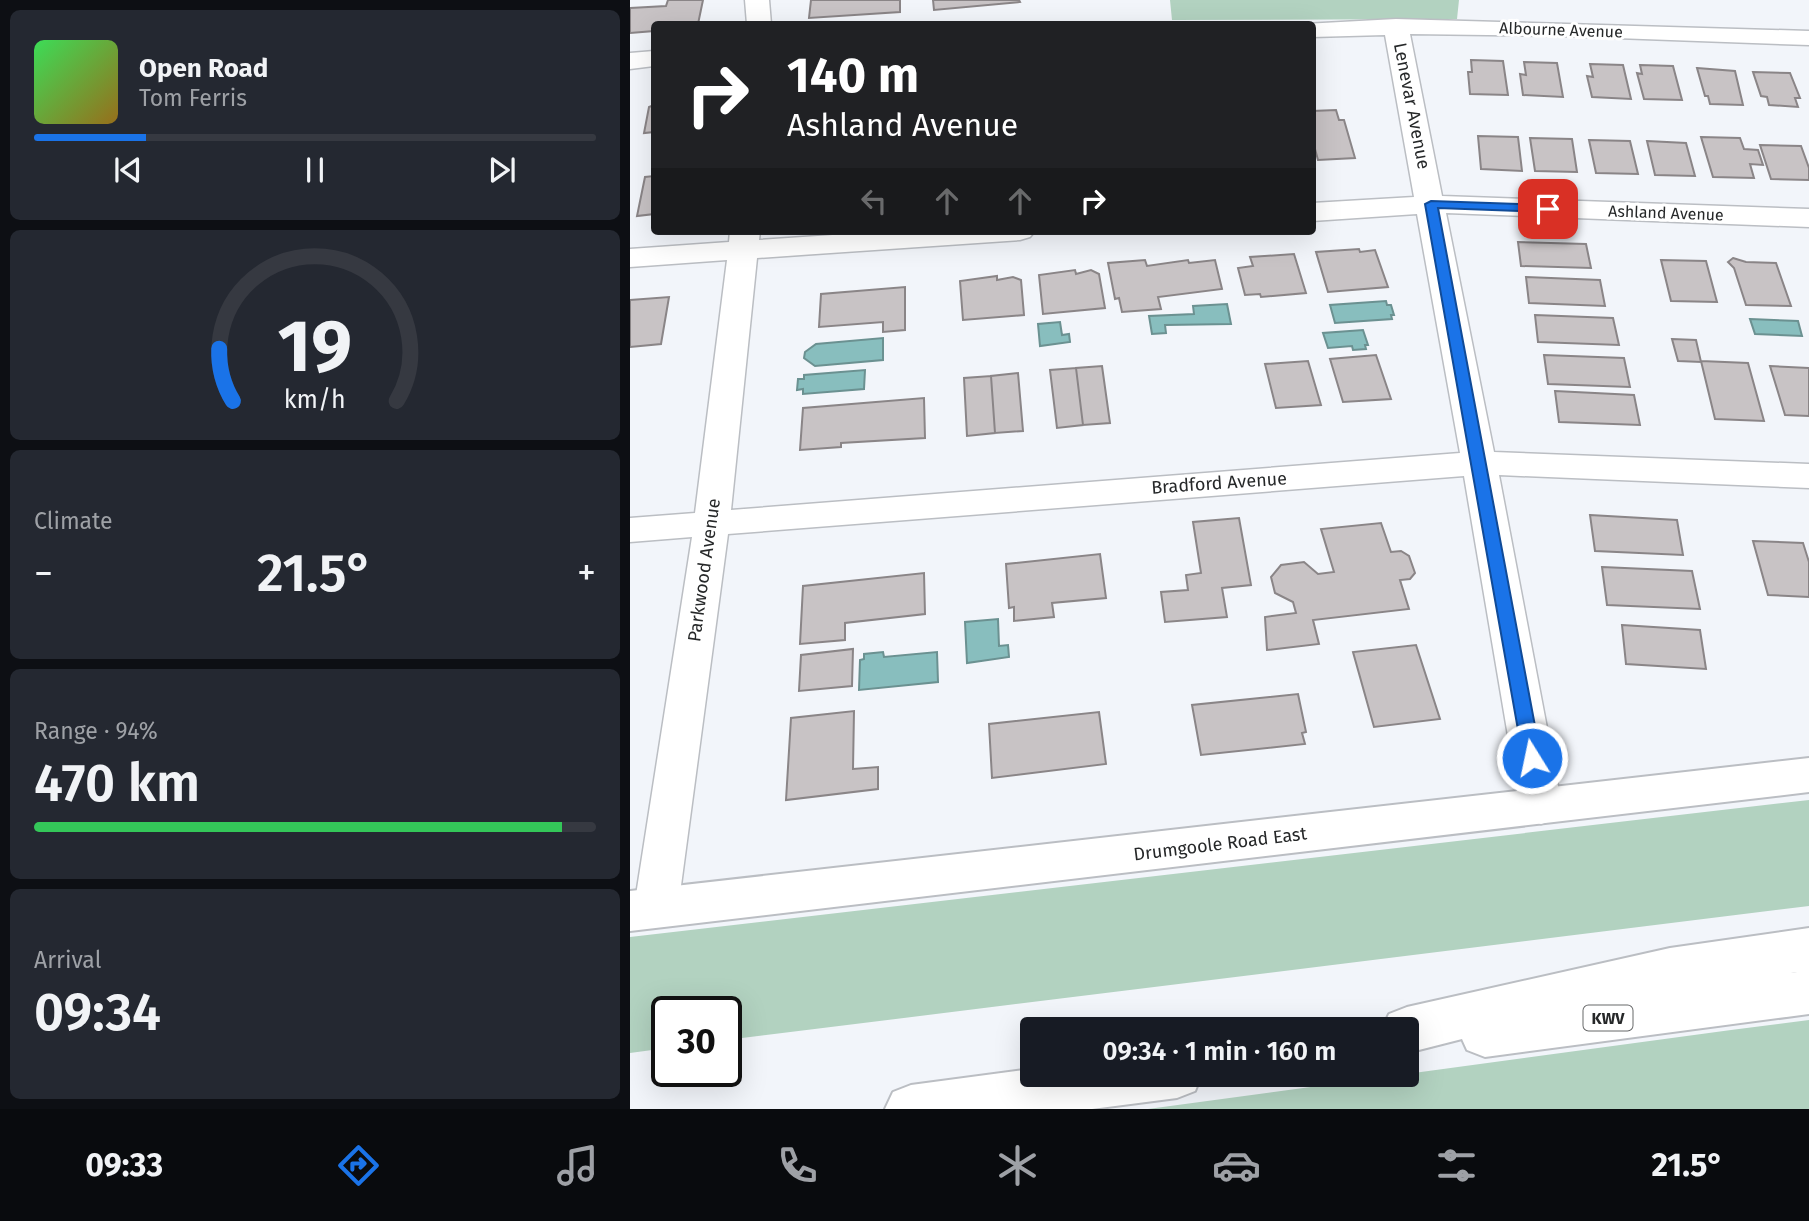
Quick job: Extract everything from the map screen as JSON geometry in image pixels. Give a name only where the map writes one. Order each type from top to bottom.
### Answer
[{"type":"main road","name":"Drumgoole Road East","points":[[643,910],[1809,775]]},
{"type":"main road","points":[[1419,1027],[1670,969],[1809,949]]},
{"type":"main road","name":"KWV","points":[[1419,1043],[1809,992]]},
{"type":"main road","points":[[911,1109],[1078,1087]]},
{"type":"street","points":[[757,0],[759,21]]},
{"type":"street","name":"Albourne Avenue","points":[[1316,30],[1396,26],[1809,38]]},
{"type":"street","name":"Lenevar Avenue","points":[[1396,26],[1541,807]]},
{"type":"street","points":[[630,61],[651,59]]},
{"type":"street","name":"Ashland Avenue","points":[[1316,212],[1431,204],[1809,218]]},
{"type":"street","points":[[630,258],[744,240],[897,235]]},
{"type":"street","name":"Parkwood Avenue","points":[[643,910],[712,522],[744,240]]},
{"type":"street","name":"Bradford Avenue","points":[[630,530],[1479,463],[1809,476]]},
{"type":"green space","points":[[1170,0],[1459,0],[1457,19],[1172,20]]},
{"type":"green space","points":[[1809,800],[1809,906],[742,1038],[742,996],[651,996],[651,1050],[630,1053],[630,937]]},
{"type":"green space","points":[[1809,1020],[1809,1109],[1148,1109],[1310,1087],[1419,1087],[1419,1072]]},
{"type":"water","points":[[1386,301],[1387,305],[1391,305],[1394,315],[1391,315],[1392,319],[1335,323],[1330,305]]},
{"type":"water","points":[[1227,304],[1231,324],[1165,325],[1166,333],[1152,334],[1149,316],[1194,314],[1193,306]]},
{"type":"water","points":[[1750,319],[1798,321],[1802,336],[1755,334]]},
{"type":"water","points":[[1060,322],[1062,335],[1069,334],[1070,342],[1040,346],[1038,324]]},
{"type":"water","points":[[1363,330],[1368,345],[1365,345],[1366,349],[1353,350],[1352,346],[1328,348],[1323,333]]},
{"type":"water","points":[[883,338],[883,360],[815,366],[804,358],[805,352],[816,344]]},
{"type":"water","points":[[865,370],[864,389],[803,394],[803,389],[797,390],[798,379],[804,379],[804,375]]},
{"type":"water","points":[[998,619],[999,646],[1008,645],[1009,657],[967,663],[965,622]]},
{"type":"water","points":[[883,652],[884,657],[937,652],[938,682],[859,690],[860,660],[864,659],[864,654]]},
{"type":"building","points":[[668,0],[703,0],[699,21],[651,21],[651,31],[630,33],[630,8],[666,6]]},
{"type":"building","points":[[811,0],[900,0],[900,12],[809,18]]},
{"type":"building","points":[[933,0],[1019,0],[1020,2],[934,10]]},
{"type":"building","points":[[1471,60],[1503,61],[1508,95],[1470,94],[1468,72],[1472,72]]},
{"type":"building","points":[[1524,62],[1557,63],[1563,97],[1523,95],[1520,74],[1526,75]]},
{"type":"building","points":[[1590,64],[1623,65],[1631,99],[1592,97],[1587,76],[1593,77]]},
{"type":"building","points":[[1640,65],[1673,66],[1682,100],[1644,99],[1637,73],[1642,74]]},
{"type":"building","points":[[1697,68],[1735,71],[1743,105],[1710,104]]},
{"type":"building","points":[[1753,72],[1790,73],[1800,98],[1795,98],[1798,107],[1769,105],[1767,97],[1761,96]]},
{"type":"building","points":[[651,106],[651,132],[644,133]]},
{"type":"building","points":[[1336,110],[1339,120],[1344,120],[1355,158],[1318,160],[1316,111]]},
{"type":"building","points":[[1478,136],[1518,137],[1522,171],[1481,169]]},
{"type":"building","points":[[1701,137],[1740,138],[1744,149],[1758,150],[1763,165],[1750,164],[1754,178],[1713,177]]},
{"type":"building","points":[[1530,138],[1572,139],[1577,172],[1535,171]]},
{"type":"building","points":[[1589,140],[1630,141],[1638,174],[1596,173]]},
{"type":"building","points":[[1647,141],[1686,143],[1695,176],[1655,175]]},
{"type":"building","points":[[1760,145],[1801,146],[1809,168],[1809,180],[1771,179]]},
{"type":"building","points":[[651,176],[651,214],[637,216],[645,177]]},
{"type":"building","points":[[1518,242],[1586,244],[1591,268],[1521,266]]},
{"type":"building","points":[[1359,249],[1360,252],[1375,250],[1388,287],[1328,292],[1316,252]]},
{"type":"building","points":[[1294,254],[1306,293],[1261,297],[1260,294],[1245,295],[1238,268],[1253,266],[1250,257]]},
{"type":"building","points":[[1733,258],[1746,262],[1776,263],[1791,306],[1746,305],[1734,268],[1728,262]]},
{"type":"building","points":[[1145,260],[1147,266],[1188,260],[1189,263],[1215,260],[1222,289],[1158,297],[1161,309],[1122,312],[1119,298],[1115,299],[1108,263]]},
{"type":"building","points":[[1661,260],[1706,261],[1717,302],[1671,301]]},
{"type":"building","points":[[1075,270],[1076,274],[1091,270],[1099,274],[1105,308],[1043,314],[1039,275]]},
{"type":"building","points":[[997,276],[997,280],[1013,277],[1021,280],[1024,315],[963,320],[960,281]]},
{"type":"building","points":[[1526,277],[1600,280],[1605,306],[1529,303]]},
{"type":"building","points":[[905,287],[905,330],[883,332],[883,322],[819,327],[821,294]]},
{"type":"building","points":[[669,297],[661,344],[630,347],[630,300]]},
{"type":"building","points":[[1535,315],[1613,318],[1619,345],[1538,342]]},
{"type":"building","points":[[1672,339],[1696,340],[1701,362],[1678,361]]},
{"type":"building","points":[[1376,355],[1391,399],[1343,402],[1330,359]]},
{"type":"building","points":[[1544,355],[1624,358],[1630,387],[1548,384]]},
{"type":"building","points":[[1308,361],[1321,405],[1276,408],[1265,364]]},
{"type":"building","points":[[1701,361],[1748,363],[1764,421],[1715,419]]},
{"type":"building","points":[[1102,366],[1110,423],[1083,425],[1076,368]]},
{"type":"building","points":[[1770,366],[1809,368],[1809,416],[1785,415]]},
{"type":"building","points":[[1076,368],[1083,425],[1057,428],[1050,370]]},
{"type":"building","points":[[1018,373],[1023,431],[995,433],[991,376]]},
{"type":"building","points":[[991,376],[995,433],[967,436],[964,378]]},
{"type":"building","points":[[1555,391],[1634,395],[1640,425],[1559,422]]},
{"type":"building","points":[[924,398],[925,438],[841,443],[841,447],[800,450],[803,408]]},
{"type":"building","points":[[1590,515],[1677,520],[1683,555],[1595,551]]},
{"type":"building","points":[[1239,518],[1251,585],[1222,588],[1227,617],[1165,622],[1161,592],[1188,590],[1186,575],[1201,573],[1193,522]]},
{"type":"building","points":[[1381,523],[1391,552],[1401,551],[1409,556],[1415,573],[1410,579],[1400,580],[1409,609],[1313,620],[1319,644],[1267,650],[1265,617],[1296,613],[1293,602],[1275,593],[1271,577],[1281,565],[1304,562],[1318,574],[1334,572],[1321,529]]},
{"type":"building","points":[[1753,541],[1803,543],[1809,562],[1809,597],[1768,595]]},
{"type":"building","points":[[1100,554],[1106,598],[1052,603],[1054,617],[1014,621],[1014,607],[1009,608],[1006,564]]},
{"type":"building","points":[[1602,567],[1692,571],[1700,609],[1607,605]]},
{"type":"building","points":[[924,573],[925,614],[845,623],[845,640],[800,644],[803,586]]},
{"type":"building","points":[[1622,625],[1700,630],[1706,669],[1626,664]]},
{"type":"building","points":[[1416,645],[1440,719],[1374,727],[1353,652]]},
{"type":"building","points":[[853,649],[852,686],[799,691],[801,655]]},
{"type":"building","points":[[1298,694],[1306,732],[1302,733],[1305,744],[1201,755],[1192,705]]},
{"type":"building","points":[[854,711],[853,769],[878,767],[878,789],[786,800],[791,718]]},
{"type":"building","points":[[1099,712],[1106,764],[992,778],[989,724]]},
{"type":"route","points":[[1532,758],[1431,204],[1548,209]]}]
